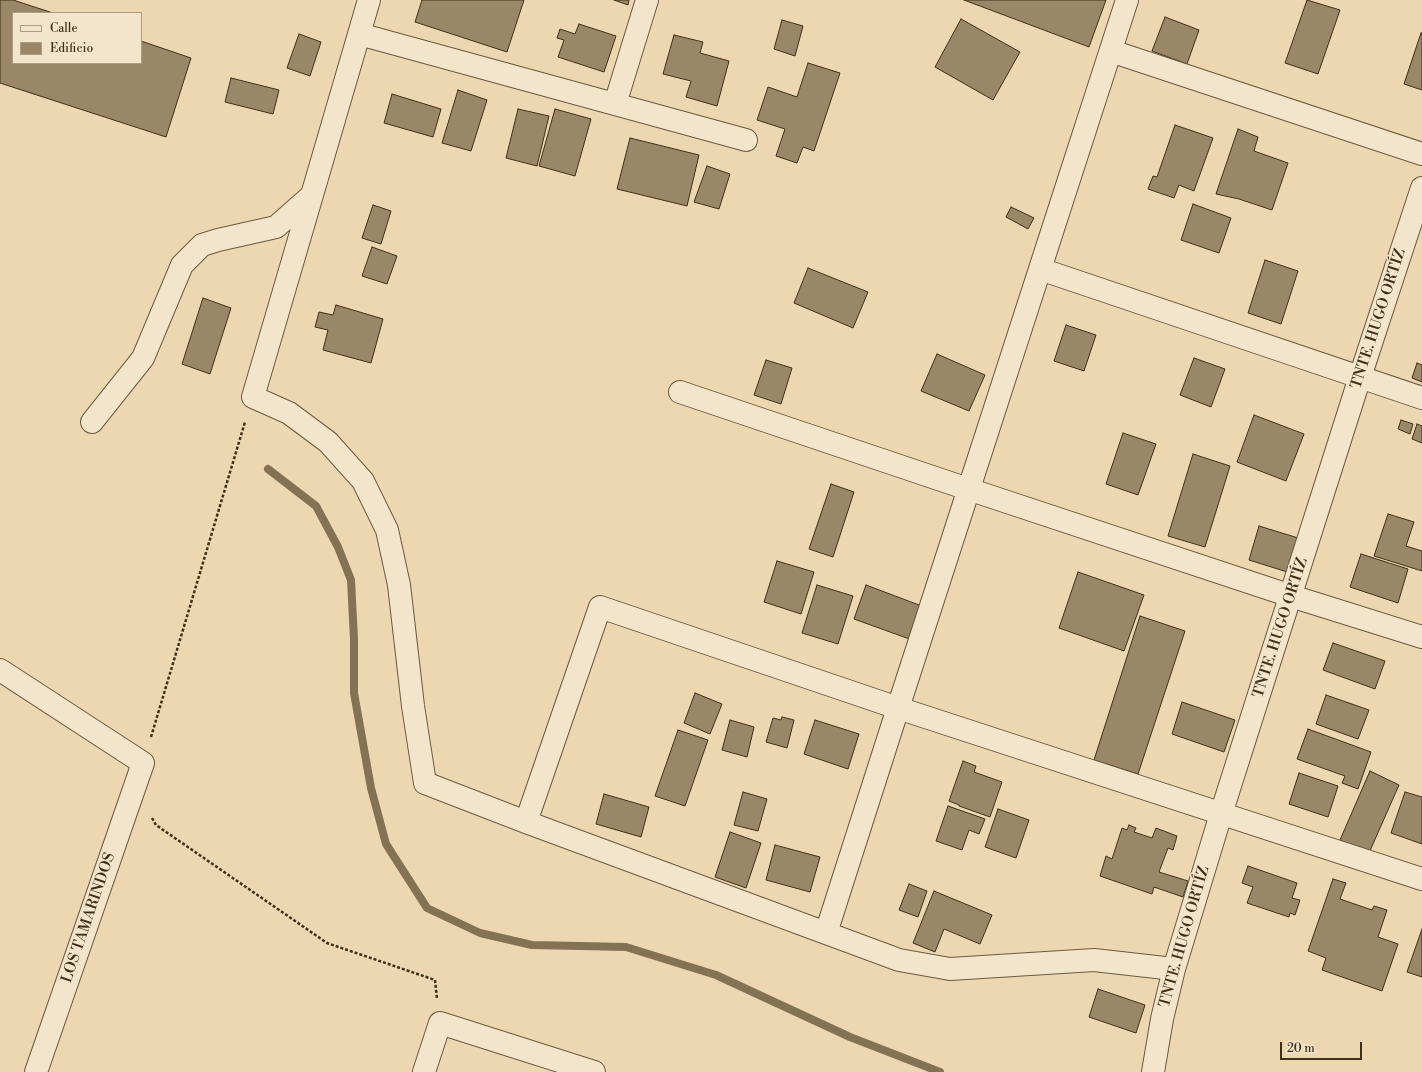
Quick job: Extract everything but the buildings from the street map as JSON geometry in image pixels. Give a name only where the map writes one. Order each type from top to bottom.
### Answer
[{"type":"street","points":[[369,0],[253,396],[289,413],[328,442],[363,481],[387,530],[399,585],[413,706],[424,783],[898,960],[950,969],[1094,960],[1174,969]]},
{"type":"street","points":[[615,104],[647,0]]},
{"type":"street","points":[[826,933],[1127,0]]},
{"type":"street","points":[[359,34],[746,140]]},
{"type":"street","points":[[1111,51],[1422,154]]},
{"type":"street","name":"TNTE. HUGO ORTÍZ","points":[[1154,1071],[1162,1019],[1174,969],[1221,814],[1360,377],[1422,188]]},
{"type":"street","points":[[92,422],[143,358],[182,265],[202,245],[218,240],[276,228],[311,196]]},
{"type":"street","points":[[1040,270],[1422,398]]},
{"type":"street","points":[[680,392],[1291,596],[1422,637]]},
{"type":"street","points":[[526,822],[600,607],[898,708],[1422,879]]},
{"type":"street","points":[[0,670],[143,763]]},
{"type":"street","name":"LOS TAMARINDOS","points":[[36,1072],[143,763]]},
{"type":"street","points":[[424,1072],[440,1023],[594,1072]]},
{"type":"path","points":[[143,763],[253,396]]},
{"type":"path","points":[[135,785],[156,825],[327,943],[435,980],[440,1023]]},
{"type":"waterway","points":[[268,469],[316,506],[338,547],[351,580],[354,639],[354,693],[371,788],[386,844],[427,908],[480,933],[532,945],[626,947],[716,975],[850,1037],[940,1072]]}]
